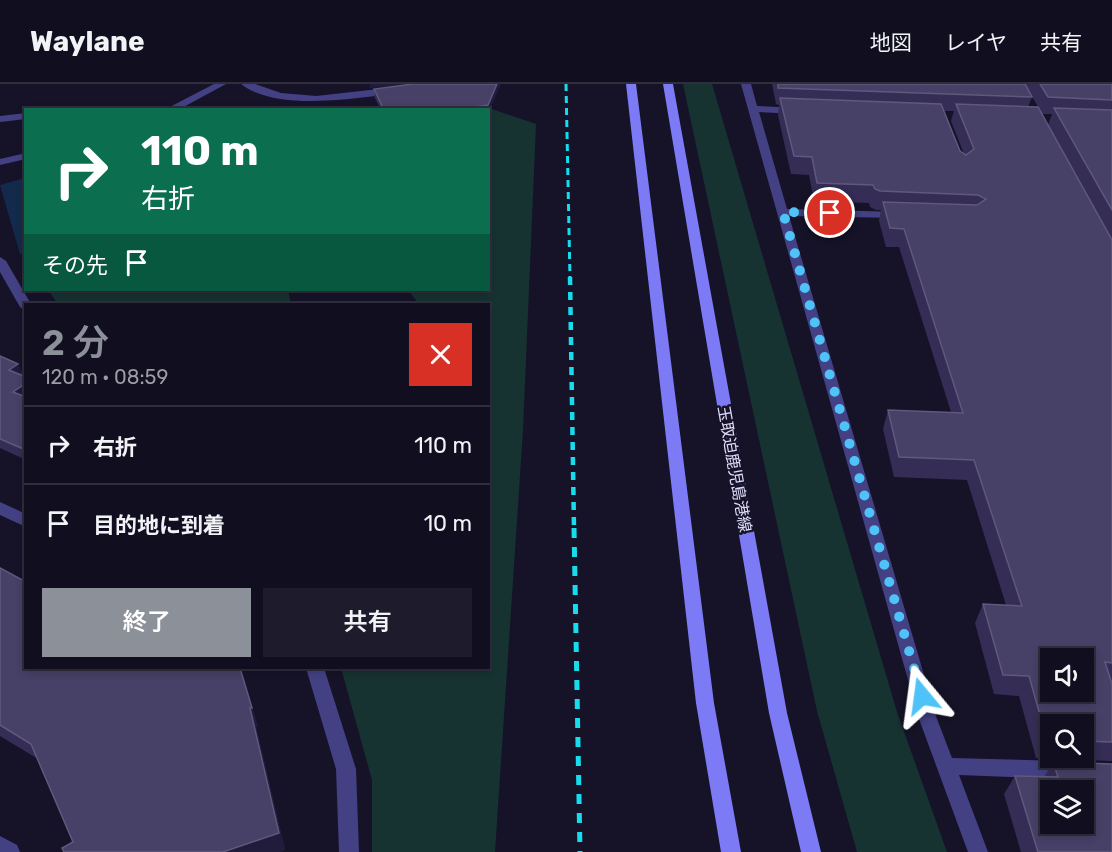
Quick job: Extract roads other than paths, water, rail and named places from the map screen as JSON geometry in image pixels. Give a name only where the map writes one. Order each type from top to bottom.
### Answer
[{"type":"main road","points":[[631,84],[705,703],[731,852]]},
{"type":"main road","name":"玉取迫鹿児島港線","points":[[668,84],[778,714],[811,852]]},
{"type":"street","points":[[173,108],[222,84]]},
{"type":"street","points":[[246,84],[280,96],[316,99],[414,87],[419,84]]},
{"type":"street","points":[[746,84],[928,719],[978,852]]},
{"type":"street","points":[[753,109],[812,111]]},
{"type":"street","points":[[0,119],[24,116]]},
{"type":"street","points":[[0,162],[24,156]]},
{"type":"street","points":[[783,212],[913,216]]},
{"type":"street","points":[[0,261],[24,303]]},
{"type":"street","points":[[0,508],[24,520]]},
{"type":"street","points":[[315,669],[346,769],[349,852]]},
{"type":"street","points":[[945,766],[1088,771]]},
{"type":"street","points":[[0,846],[10,852]]},
{"type":"water","points":[[24,178],[24,253],[20,254],[0,185]]},
{"type":"railway","points":[[566,84],[570,279]]},
{"type":"railway","points":[[570,277],[574,529]]},
{"type":"railway","points":[[574,528],[580,852]]}]
